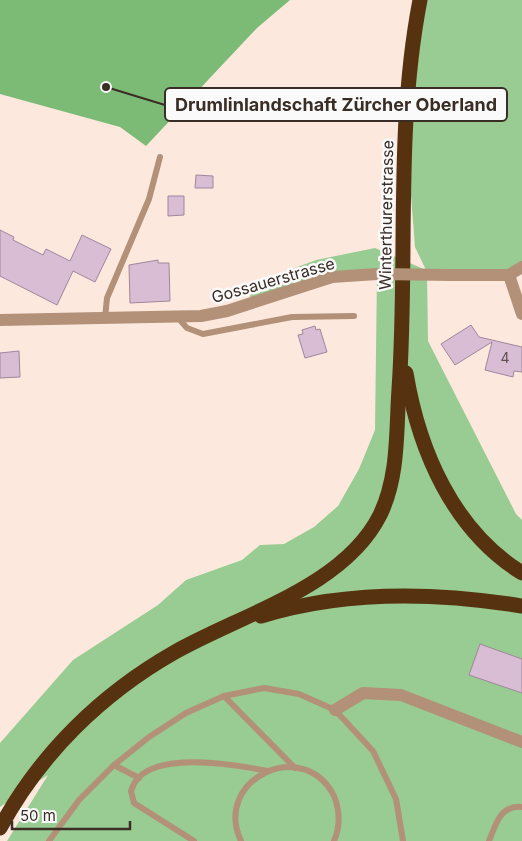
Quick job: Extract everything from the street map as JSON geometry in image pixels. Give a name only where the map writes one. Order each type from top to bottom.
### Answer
[{"type":"highway","name":"Winterthurerstrasse","points":[[402,341],[405,118],[411,51],[420,0]]},
{"type":"highway","points":[[0,828],[38,770],[86,716],[134,678],[199,640],[291,594],[332,571],[358,548],[381,513],[391,485],[395,459],[402,341]]},
{"type":"highway","points":[[402,341],[413,408],[428,457],[443,486],[466,521],[504,560],[522,573]]},
{"type":"highway","points":[[199,640],[245,621],[288,609],[370,597],[429,596],[490,601],[522,606]]},
{"type":"street","points":[[522,267],[509,275],[522,314]]},
{"type":"street","name":"Gossauerstrasse","points":[[0,320],[178,318],[227,311],[332,278],[377,274],[509,275]]},
{"type":"street","points":[[335,710],[364,693],[401,695],[522,742]]},
{"type":"lane","points":[[105,318],[107,298],[149,199],[160,158]]},
{"type":"lane","points":[[178,318],[187,328],[203,334],[292,317],[354,316]]},
{"type":"lane","points":[[49,841],[79,800],[114,765],[149,737],[186,713],[224,696],[264,688],[299,694],[335,710],[374,751],[396,799],[403,841]]},
{"type":"lane","points":[[224,696],[295,768],[317,776],[332,793],[339,815],[338,830],[334,841]]},
{"type":"lane","points":[[194,841],[134,803],[131,791],[139,778],[152,770],[179,763],[216,762],[268,771],[295,768]]},
{"type":"lane","points":[[114,765],[139,778]]},
{"type":"lane","points":[[241,841],[237,831],[236,813],[241,796],[252,781],[268,771]]},
{"type":"lane","points":[[489,841],[504,810],[512,807],[522,808]]},
{"type":"green space","points":[[0,0],[290,0],[257,28],[146,146],[120,127],[0,94]]},
{"type":"green space","points":[[420,0],[522,0],[522,267],[509,275],[427,271],[428,341],[516,514],[522,520],[522,841],[7,841],[48,775],[0,807],[0,743],[73,660],[158,605],[186,580],[242,560],[260,545],[284,544],[314,527],[338,506],[359,469],[375,430],[377,274],[332,277],[247,305],[255,283],[316,260],[375,248],[426,270],[415,247],[405,118]]},
{"type":"building","points":[[196,175],[213,176],[213,188],[195,188]]},
{"type":"building","points":[[168,196],[184,196],[184,215],[168,216]]},
{"type":"building","points":[[0,230],[14,237],[13,240],[43,255],[46,249],[70,261],[82,235],[111,249],[95,282],[73,271],[57,305],[0,276]]},
{"type":"building","points":[[158,260],[158,263],[169,263],[170,301],[130,303],[129,265]]},
{"type":"building","points":[[471,325],[479,337],[522,347],[522,372],[514,371],[513,377],[485,370],[492,342],[455,365],[441,344]]},
{"type":"building","points":[[315,326],[316,330],[320,329],[327,352],[305,358],[298,335],[303,334],[302,330]]},
{"type":"building","points":[[19,351],[20,377],[0,378],[0,353]]},
{"type":"building","points":[[480,644],[522,659],[522,693],[469,675]]},
{"type":"place","name":"Drumlinlandschaft Zürcher Oberland","points":[[106,87]]}]
